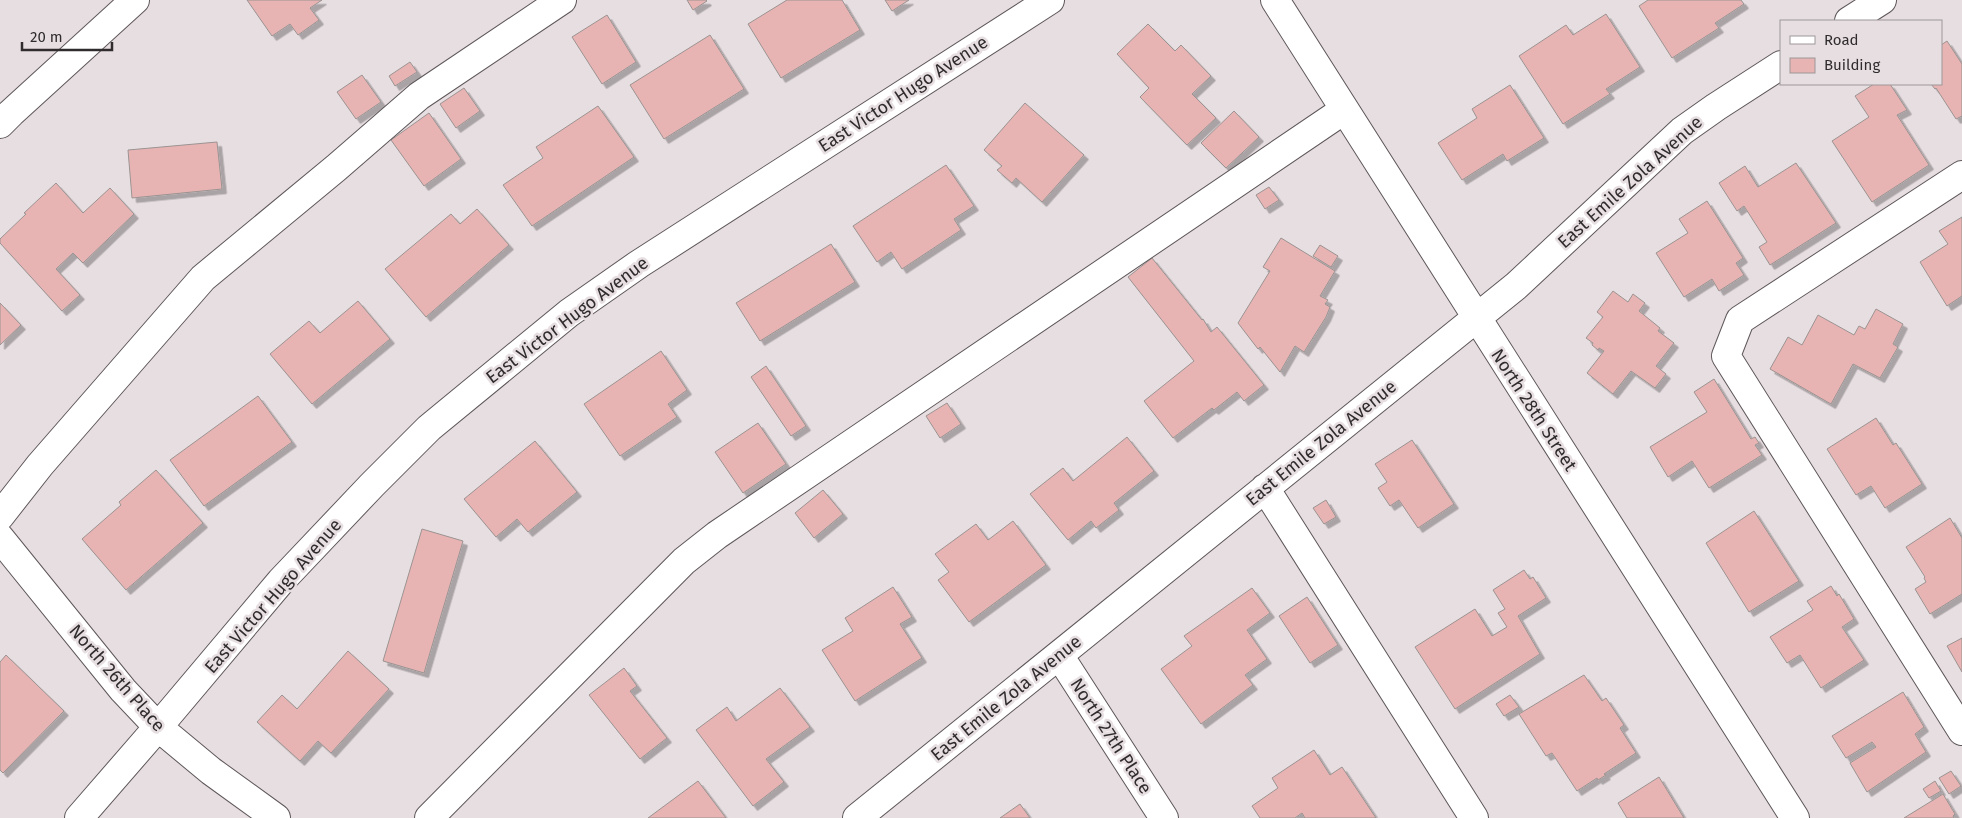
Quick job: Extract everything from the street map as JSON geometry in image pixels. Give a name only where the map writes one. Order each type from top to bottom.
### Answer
[{"type":"street","points":[[0,124],[135,0]]},
{"type":"street","points":[[0,516],[40,465],[203,278],[336,168],[419,96],[562,0]]},
{"type":"street","name":"East Victor Hugo Avenue","points":[[79,818],[281,582],[372,485],[429,428],[493,374],[569,313],[639,264],[1050,0]]},
{"type":"street","name":"North 28th Street","points":[[1275,0],[1795,818]]},
{"type":"street","points":[[1851,20],[1882,0]]},
{"type":"street","name":"East Emile Zola Avenue","points":[[857,818],[1516,286],[1682,131],[1780,66]]},
{"type":"street","points":[[429,818],[684,561],[717,535],[1344,110]]},
{"type":"street","points":[[1962,175],[1740,320],[1726,356],[1962,730]]},
{"type":"street","points":[[1265,488],[1474,818]]},
{"type":"street","name":"North 26th Place","points":[[0,538],[123,690],[158,727],[211,771],[276,818]]},
{"type":"street","name":"North 27th Place","points":[[1059,655],[1164,818]]},
{"type":"building","points":[[247,0],[322,0],[310,8],[319,20],[298,35],[290,24],[272,36]]},
{"type":"building","points":[[687,0],[706,0],[707,1],[693,10]]},
{"type":"building","points":[[787,0],[842,0],[860,30],[781,78],[748,24]]},
{"type":"building","points":[[885,0],[909,0],[892,11]]},
{"type":"building","points":[[1648,0],[1741,0],[1744,4],[1715,23],[1719,28],[1672,58],[1639,6]]},
{"type":"building","points":[[1606,14],[1640,67],[1606,89],[1610,94],[1563,124],[1519,56],[1566,25],[1573,35]]},
{"type":"building","points":[[607,15],[636,62],[602,84],[572,37]]},
{"type":"building","points":[[1148,24],[1175,51],[1181,45],[1211,76],[1192,94],[1216,118],[1187,145],[1140,97],[1149,88],[1117,54]]},
{"type":"building","points":[[710,35],[744,89],[664,139],[630,85]]},
{"type":"building","points":[[1947,41],[1962,64],[1962,116],[1956,119],[1936,88],[1932,85],[1942,85],[1942,44]]},
{"type":"building","points":[[410,62],[417,72],[395,86],[389,76]]},
{"type":"building","points":[[362,75],[381,102],[356,119],[337,92]]},
{"type":"building","points":[[1510,85],[1544,138],[1507,161],[1503,154],[1462,180],[1438,143],[1477,118],[1472,109]]},
{"type":"building","points":[[1872,85],[1891,85],[1907,110],[1897,115],[1929,165],[1872,202],[1832,141],[1869,117],[1855,96]]},
{"type":"building","points":[[464,88],[480,111],[456,128],[440,104]]},
{"type":"building","points":[[1025,103],[1084,155],[1042,202],[1016,178],[1012,183],[997,170],[1002,166],[984,150]]},
{"type":"building","points":[[598,106],[634,157],[532,226],[503,185],[543,158],[536,147]]},
{"type":"building","points":[[1234,111],[1259,137],[1226,168],[1201,143]]},
{"type":"building","points":[[429,113],[461,159],[424,186],[391,140]]},
{"type":"building","points":[[217,142],[222,189],[132,198],[128,150]]},
{"type":"building","points":[[1796,163],[1836,223],[1770,265],[1759,247],[1767,242],[1744,206],[1737,211],[1719,183],[1745,166],[1758,187]]},
{"type":"building","points":[[946,165],[974,206],[954,219],[961,230],[902,269],[891,252],[877,262],[853,226]]},
{"type":"building","points":[[56,183],[83,213],[110,188],[134,214],[83,263],[73,253],[56,269],[80,295],[62,311],[0,243],[0,239],[26,214],[24,213]]},
{"type":"building","points":[[1269,187],[1279,200],[1265,209],[1256,195]]},
{"type":"building","points":[[1707,201],[1743,258],[1736,263],[1744,275],[1719,291],[1712,279],[1684,297],[1656,253],[1688,233],[1679,219]]},
{"type":"building","points":[[477,209],[509,245],[426,317],[385,269],[451,214],[460,224]]},
{"type":"building","points":[[1962,217],[1962,296],[1947,306],[1920,262],[1948,244],[1939,231]]},
{"type":"building","points":[[1281,238],[1335,271],[1320,296],[1328,300],[1325,304],[1330,307],[1326,317],[1304,352],[1295,346],[1280,372],[1260,347],[1258,349],[1238,323],[1270,271],[1263,267]]},
{"type":"building","points":[[831,244],[855,282],[760,341],[736,303]]},
{"type":"building","points":[[1320,245],[1338,256],[1331,267],[1313,256]]},
{"type":"building","points":[[1152,258],[1203,319],[1211,332],[1217,327],[1264,385],[1244,401],[1237,392],[1214,410],[1212,408],[1173,438],[1144,401],[1194,361],[1128,277]]},
{"type":"building","points":[[1613,291],[1628,302],[1633,294],[1645,303],[1639,311],[1660,328],[1658,331],[1674,343],[1656,366],[1666,374],[1655,388],[1631,371],[1613,394],[1587,373],[1604,351],[1599,348],[1598,350],[1586,338],[1603,317],[1597,312]]},
{"type":"building","points":[[358,301],[390,339],[312,404],[270,354],[309,321],[320,333]]},
{"type":"building","points":[[0,303],[21,325],[0,345]]},
{"type":"building","points":[[1876,309],[1903,324],[1893,344],[1898,347],[1880,378],[1853,364],[1831,404],[1770,369],[1788,337],[1802,345],[1818,315],[1854,335],[1859,326],[1865,329]]},
{"type":"building","points":[[661,351],[687,390],[668,404],[677,417],[620,456],[584,404]]},
{"type":"building","points":[[766,366],[806,426],[791,436],[751,377]]},
{"type":"building","points":[[1714,379],[1751,439],[1755,437],[1759,443],[1755,445],[1762,455],[1709,488],[1692,461],[1668,477],[1650,447],[1707,412],[1694,392]]},
{"type":"building","points":[[258,396],[292,442],[204,506],[170,460]]},
{"type":"building","points":[[947,403],[961,424],[940,438],[926,416]]},
{"type":"building","points":[[1876,418],[1893,445],[1896,443],[1922,484],[1885,508],[1871,486],[1856,495],[1827,449]]},
{"type":"building","points":[[758,423],[786,464],[743,493],[715,452]]},
{"type":"building","points":[[1127,437],[1154,471],[1114,503],[1119,510],[1096,528],[1091,521],[1068,540],[1030,494],[1063,468],[1073,481]]},
{"type":"building","points":[[1412,440],[1454,504],[1418,528],[1399,500],[1390,506],[1378,488],[1387,482],[1375,464]]},
{"type":"building","points":[[535,441],[577,492],[528,532],[517,519],[496,537],[464,499]]},
{"type":"building","points":[[156,470],[203,523],[126,590],[82,539],[121,505],[119,502]]},
{"type":"building","points":[[823,490],[843,514],[814,538],[795,513]]},
{"type":"building","points":[[1326,500],[1336,517],[1324,524],[1313,508]]},
{"type":"building","points":[[1754,511],[1799,581],[1749,612],[1706,543]]},
{"type":"building","points":[[1950,518],[1962,538],[1962,594],[1930,614],[1915,589],[1926,582],[1925,577],[1906,547]]},
{"type":"building","points":[[1013,521],[1046,565],[969,622],[938,580],[949,572],[935,554],[976,524],[988,540]]},
{"type":"building","points":[[422,529],[463,541],[424,673],[383,661]]},
{"type":"building","points":[[1524,570],[1530,579],[1533,577],[1546,598],[1518,616],[1540,654],[1455,709],[1415,647],[1475,609],[1492,636],[1507,627],[1498,613],[1505,609],[1493,590]]},
{"type":"building","points":[[1831,586],[1837,596],[1839,594],[1854,619],[1842,627],[1864,660],[1821,688],[1800,655],[1787,663],[1770,637],[1813,610],[1807,601]]},
{"type":"building","points":[[893,587],[912,617],[900,624],[922,658],[855,701],[822,650],[853,631],[845,618]]},
{"type":"building","points":[[1252,588],[1270,613],[1247,630],[1267,659],[1245,675],[1253,685],[1201,724],[1161,669],[1192,646],[1184,636]]},
{"type":"building","points":[[1307,597],[1338,645],[1310,663],[1279,616]]},
{"type":"building","points":[[1962,638],[1962,672],[1947,646]]},
{"type":"building","points":[[348,651],[389,689],[331,753],[318,741],[300,761],[257,722],[282,695],[297,709]]},
{"type":"building","points":[[6,655],[64,711],[3,773],[0,770],[0,662]]},
{"type":"building","points":[[624,668],[637,686],[630,691],[667,738],[640,759],[589,695]]},
{"type":"building","points":[[1584,675],[1602,701],[1606,698],[1624,725],[1620,728],[1636,753],[1604,774],[1606,775],[1598,780],[1597,778],[1577,791],[1552,753],[1546,756],[1519,714]]},
{"type":"building","points":[[780,688],[810,727],[766,759],[784,782],[753,806],[696,730],[727,707],[736,721]]},
{"type":"building","points":[[1903,692],[1924,727],[1915,734],[1926,752],[1867,792],[1850,763],[1876,747],[1872,742],[1846,758],[1832,736]]},
{"type":"building","points":[[1510,695],[1519,707],[1504,716],[1496,704]]},
{"type":"building","points":[[1314,750],[1330,775],[1342,767],[1376,818],[1305,818],[1302,813],[1295,818],[1260,818],[1252,806],[1278,788],[1272,778]]},
{"type":"building","points":[[1951,771],[1961,786],[1949,794],[1939,778]]},
{"type":"building","points":[[1659,777],[1684,818],[1627,818],[1618,803]]},
{"type":"building","points":[[698,781],[726,818],[648,818]]},
{"type":"building","points":[[1935,781],[1941,791],[1929,798],[1923,789]]},
{"type":"building","points":[[1943,794],[1955,814],[1954,818],[1904,818]]},
{"type":"building","points":[[1020,804],[1030,818],[1000,818]]}]
